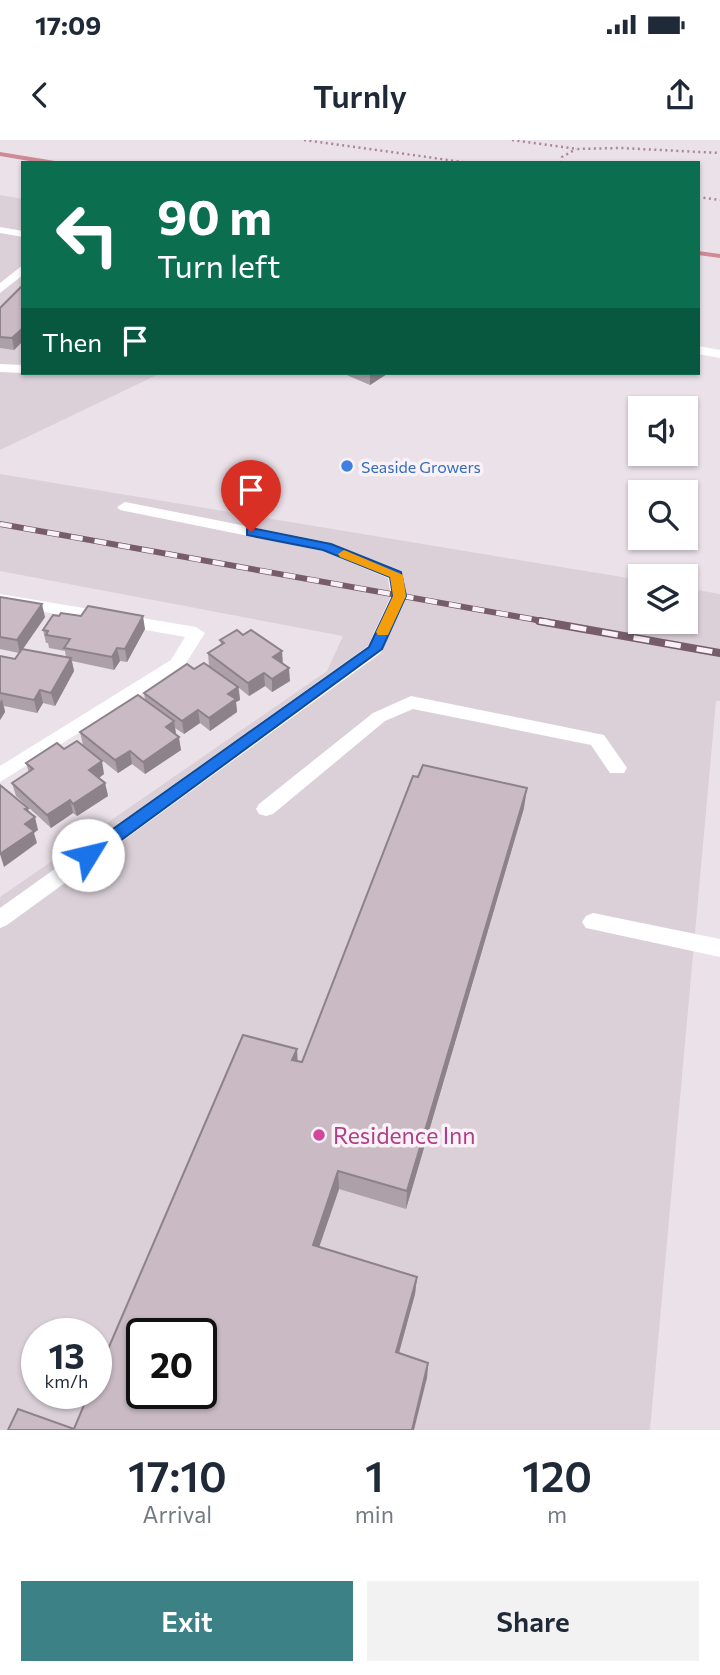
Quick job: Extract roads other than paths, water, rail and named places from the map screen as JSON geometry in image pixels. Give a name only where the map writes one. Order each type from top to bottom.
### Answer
[{"type":"street","points":[[0,230],[21,234]]},
{"type":"street","points":[[0,289],[21,271]]},
{"type":"street","points":[[700,350],[720,354]]},
{"type":"street","points":[[0,368],[21,369]]},
{"type":"street","points":[[0,919],[375,649],[399,596],[396,575],[327,547],[125,507]]},
{"type":"street","points":[[0,599],[196,633],[177,664],[0,775]]},
{"type":"street","points":[[266,809],[379,717],[411,702],[597,740],[617,768]]},
{"type":"street","points":[[593,922],[720,948]]},
{"type":"waterway","points":[[0,154],[43,161]]},
{"type":"waterway","points":[[700,253],[720,256]]},
{"type":"railway","points":[[0,524],[548,622]]},
{"type":"railway","points":[[539,621],[720,653]]},
{"type":"place","name":"Seaside Growers","points":[[347,466]]},
{"type":"place","name":"Residence Inn","points":[[319,1135]]}]
